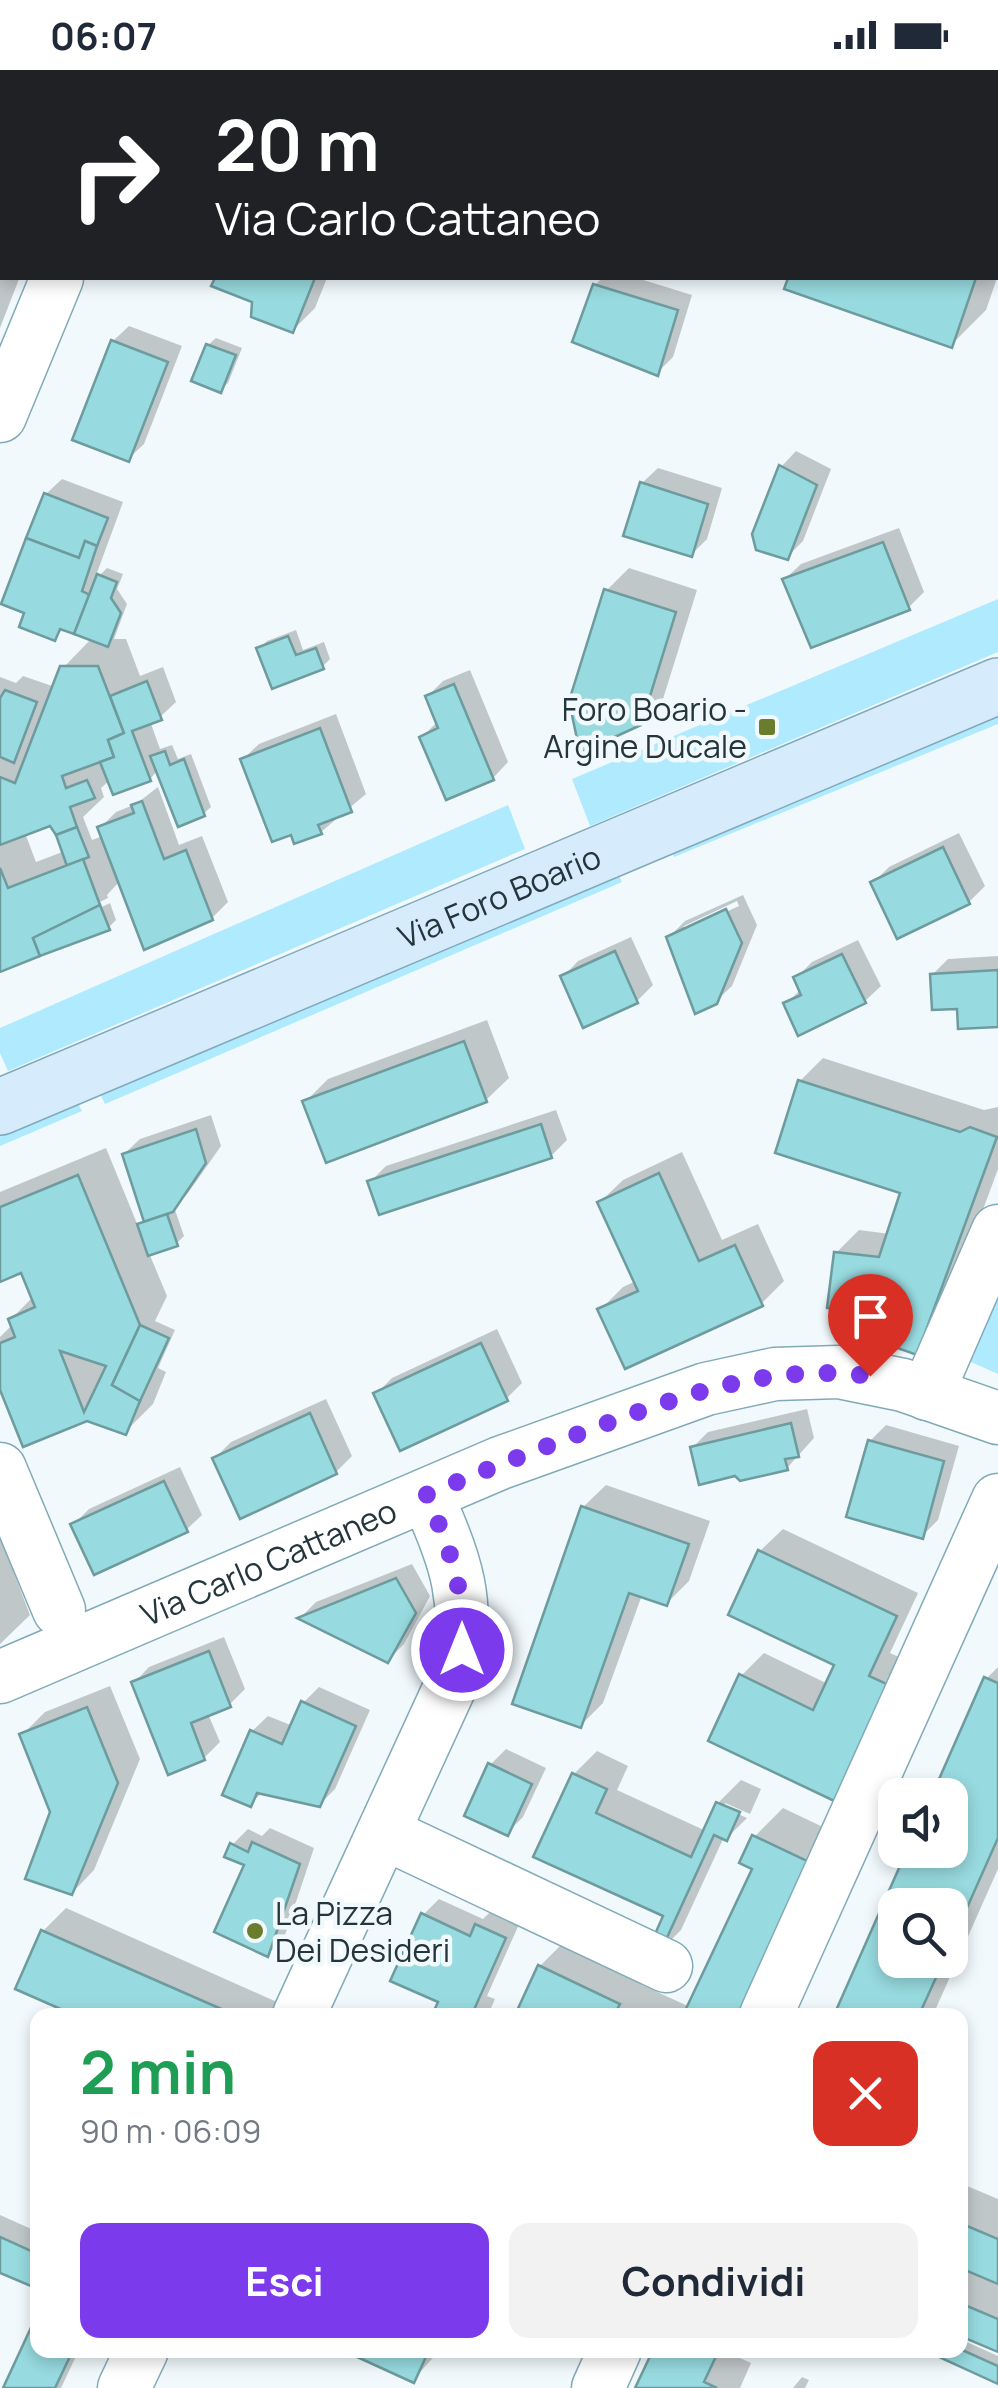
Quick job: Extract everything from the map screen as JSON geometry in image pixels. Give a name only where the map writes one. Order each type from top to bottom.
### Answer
[{"type":"street","points":[[0,416],[56,280]]},
{"type":"street","name":"Via Foro Boario","points":[[0,1107],[998,686]]},
{"type":"street","points":[[927,1394],[998,1231]]},
{"type":"street","name":"Via Carlo Cattaneo","points":[[0,1677],[500,1463],[663,1402],[744,1379],[839,1372],[870,1376],[998,1418]]},
{"type":"street","points":[[0,1469],[58,1610]]},
{"type":"street","points":[[301,2008],[455,1676],[462,1650],[464,1621],[456,1566],[426,1495]]},
{"type":"street","points":[[769,2008],[998,1500]]},
{"type":"street","points":[[384,1833],[666,1966]]},
{"type":"street","points":[[124,2388],[138,2358]]},
{"type":"street","points":[[598,2388],[611,2358]]},
{"type":"shaded area","points":[[998,599],[998,652],[590,826],[572,779]]},
{"type":"shaded area","points":[[998,700],[998,724],[674,857],[665,841]]},
{"type":"shaded area","points":[[508,805],[525,849],[8,1071],[0,1053],[0,1028]]},
{"type":"shaded area","points":[[611,859],[622,882],[105,1104],[93,1080]]},
{"type":"shaded area","points":[[71,1090],[82,1111],[0,1146],[0,1120]]},
{"type":"shaded area","points":[[998,1277],[998,1374],[962,1358]]},
{"type":"building","points":[[214,280],[314,280],[293,333],[251,317],[252,302],[211,286]]},
{"type":"building","points":[[787,280],[975,280],[952,348],[784,289]]},
{"type":"building","points":[[593,284],[678,310],[658,376],[572,342]]},
{"type":"building","points":[[111,340],[168,362],[129,462],[72,440]]},
{"type":"building","points":[[206,344],[236,355],[221,393],[191,381]]},
{"type":"building","points":[[779,465],[817,485],[788,560],[756,550],[752,534]]},
{"type":"building","points":[[640,482],[708,504],[692,557],[623,536]]},
{"type":"building","points":[[44,493],[108,518],[97,546],[85,541],[79,558],[26,538]]},
{"type":"building","points":[[26,538],[79,558],[85,541],[97,546],[82,591],[90,595],[74,634],[60,629],[55,641],[19,627],[24,613],[1,604]]},
{"type":"building","points":[[883,542],[910,610],[811,648],[782,579]]},
{"type":"building","points":[[97,574],[117,582],[111,598],[121,613],[108,647],[74,634]]},
{"type":"building","points":[[604,589],[676,612],[641,725],[580,753],[569,701]]},
{"type":"building","points":[[288,636],[296,655],[316,648],[324,669],[272,689],[256,648]]},
{"type":"building","points":[[60,666],[98,666],[124,733],[108,740],[114,757],[62,776],[66,788],[87,780],[95,798],[70,807],[77,827],[56,835],[50,826],[0,845],[0,777],[15,783]]},
{"type":"building","points":[[147,681],[162,720],[132,731],[151,781],[113,795],[100,762],[114,757],[108,740],[124,733],[110,696]]},
{"type":"building","points":[[454,684],[494,780],[446,800],[419,737],[438,728],[425,696]]},
{"type":"building","points":[[5,690],[37,702],[14,763],[0,757],[0,698]]},
{"type":"building","points":[[320,728],[352,812],[318,825],[322,834],[294,844],[291,835],[272,842],[240,759]]},
{"type":"building","points":[[165,751],[170,765],[184,759],[205,816],[178,827],[150,756]]},
{"type":"building","points":[[142,801],[164,859],[186,850],[213,920],[144,950],[97,827],[134,813],[131,805]]},
{"type":"building","points":[[77,827],[89,857],[67,866],[56,835]]},
{"type":"building","points":[[943,847],[970,904],[897,939],[870,882]]},
{"type":"building","points":[[83,859],[100,905],[33,938],[40,956],[0,972],[0,868],[8,888]]},
{"type":"building","points":[[100,905],[110,930],[40,956],[33,938]]},
{"type":"building","points":[[726,909],[742,943],[717,1004],[695,1014],[666,937]]},
{"type":"building","points":[[615,951],[638,1003],[583,1028],[560,976]]},
{"type":"building","points":[[842,954],[866,1003],[798,1036],[783,1003],[801,995],[793,977]]},
{"type":"building","points":[[998,970],[998,1027],[958,1029],[957,1009],[932,1010],[930,974]]},
{"type":"building","points":[[464,1041],[487,1102],[326,1163],[302,1101]]},
{"type":"building","points":[[798,1080],[960,1132],[970,1127],[997,1137],[917,1355],[889,1345],[903,1302],[880,1294],[874,1314],[827,1308],[834,1252],[879,1257],[900,1193],[775,1153]]},
{"type":"building","points":[[541,1124],[552,1158],[379,1215],[367,1181]]},
{"type":"building","points":[[196,1129],[206,1163],[173,1212],[144,1222],[122,1154]]},
{"type":"building","points":[[659,1173],[699,1261],[735,1245],[763,1306],[625,1369],[597,1309],[638,1291],[597,1202]]},
{"type":"building","points":[[78,1175],[140,1325],[112,1385],[140,1401],[126,1435],[87,1421],[23,1447],[0,1390],[0,1343],[15,1337],[8,1319],[35,1307],[21,1273],[0,1282],[0,1207]],"holes":[[[60,1351],[106,1366],[84,1412]]]},
{"type":"building","points":[[167,1214],[178,1246],[148,1256],[137,1224]]},
{"type":"building","points":[[140,1325],[169,1338],[140,1401],[112,1385]]},
{"type":"building","points":[[481,1343],[508,1401],[400,1451],[373,1393]]},
{"type":"building","points":[[310,1413],[337,1474],[240,1519],[212,1458]]},
{"type":"building","points":[[791,1423],[799,1457],[785,1459],[788,1470],[699,1485],[690,1447]]},
{"type":"building","points":[[868,1440],[944,1461],[923,1539],[846,1517]]},
{"type":"building","points":[[164,1481],[188,1532],[94,1575],[70,1524]]},
{"type":"building","points":[[581,1506],[689,1544],[667,1606],[629,1593],[581,1728],[512,1704]]},
{"type":"building","points":[[758,1550],[897,1616],[869,1676],[902,1691],[847,1807],[708,1741],[739,1674],[813,1710],[834,1665],[728,1615]]},
{"type":"building","points":[[396,1578],[416,1613],[388,1663],[297,1618]]},
{"type":"building","points":[[209,1651],[231,1707],[191,1723],[205,1760],[168,1775],[131,1682]]},
{"type":"building","points":[[984,1677],[998,1683],[998,1838],[968,1906],[968,1888],[890,1888],[899,1868],[968,1868],[968,1778],[939,1778]]},
{"type":"building","points":[[301,1701],[356,1726],[320,1807],[257,1793],[251,1807],[222,1795],[250,1730],[282,1744]]},
{"type":"building","points":[[87,1707],[118,1783],[72,1895],[25,1879],[50,1812],[19,1734]]},
{"type":"building","points":[[488,1763],[532,1784],[508,1836],[464,1816]]},
{"type":"building","points":[[572,1773],[607,1789],[596,1813],[691,1857],[716,1802],[740,1812],[727,1841],[714,1835],[659,1955],[648,1950],[663,1916],[533,1857]]},
{"type":"building","points":[[752,1835],[820,1867],[753,2008],[686,2008],[752,1869],[739,1863]]},
{"type":"building","points":[[252,1842],[300,1864],[268,1957],[214,1932],[244,1865],[224,1857],[230,1843],[248,1852]]},
{"type":"building","points":[[421,1913],[470,1936],[475,1924],[506,1938],[475,2008],[435,2008],[438,2002],[390,1981]]},
{"type":"building","points":[[878,1916],[878,1978],[936,1978],[922,2008],[837,2008]]},
{"type":"building","points":[[41,1930],[219,2008],[58,2008],[15,1989]]},
{"type":"building","points":[[538,1965],[620,2004],[618,2008],[518,2008]]},
{"type":"building","points":[[968,2226],[998,2239],[998,2284],[968,2271]]},
{"type":"building","points":[[0,2237],[30,2250],[30,2286],[0,2273]]},
{"type":"building","points":[[968,2306],[998,2319],[998,2352],[968,2339]]},
{"type":"building","points":[[30,2330],[30,2358],[69,2358],[55,2388],[3,2388]]},
{"type":"building","points":[[968,2353],[998,2366],[998,2384],[941,2358],[968,2358]]},
{"type":"building","points":[[359,2358],[425,2358],[414,2383]]},
{"type":"building","points":[[649,2358],[715,2358],[704,2382],[717,2388],[635,2388]]},
{"type":"place","name":"Foro Boario - Argine Ducale","points":[[767,727]]},
{"type":"place","name":"La Pizza Dei Desideri","points":[[255,1931]]},
{"type":"route","points":[[462,1650],[464,1621],[456,1566],[426,1495],[500,1463],[706,1389],[775,1374],[839,1372],[870,1376]]}]
